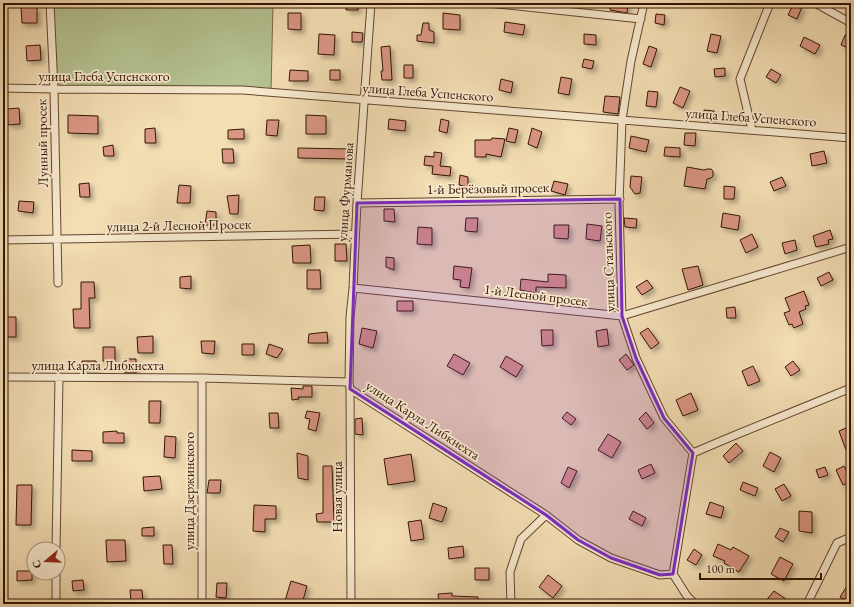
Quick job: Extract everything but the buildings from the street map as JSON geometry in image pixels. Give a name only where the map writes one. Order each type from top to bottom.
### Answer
[{"type":"street","name":"Лунный просек","points":[[50,3],[54,90],[58,283]]},
{"type":"street","name":"улица Фурманова","points":[[349,386],[350,317],[371,3]]},
{"type":"street","points":[[488,3],[641,19]]},
{"type":"street","name":"улица Стальского","points":[[644,3],[631,60],[622,120],[620,199],[622,316],[636,358],[664,418],[693,453]]},
{"type":"street","points":[[752,130],[740,79],[770,3]]},
{"type":"street","points":[[815,3],[851,23]]},
{"type":"street","name":"улица Глеба Успенского","points":[[3,88],[54,90],[242,90],[851,138]]},
{"type":"street","name":"1-й Берёзовый просек","points":[[357,203],[620,199]]},
{"type":"street","name":"улица 2-й Лесной Просек","points":[[3,240],[355,234]]},
{"type":"street","name":"1-й Лесной просек","points":[[353,288],[622,316],[851,247]]},
{"type":"street","name":"улица Карла Либкнехта","points":[[3,377],[202,378],[349,386],[546,515],[578,540],[612,558],[660,575],[673,574]]},
{"type":"street","points":[[56,541],[59,377]]},
{"type":"street","name":"улица Дзержинского","points":[[202,378],[202,604]]},
{"type":"street","name":"Новая улица","points":[[349,386],[351,604]]},
{"type":"street","points":[[695,604],[687,596],[673,574],[693,453],[851,388]]},
{"type":"street","points":[[511,604],[510,572],[521,539],[546,515]]},
{"type":"street","points":[[807,604],[837,543],[851,537]]},
{"type":"street","points":[[56,581],[56,604]]},
{"type":"highlighted area","points":[[620,199],[622,316],[636,358],[664,418],[693,453],[673,574],[660,575],[611,558],[578,540],[546,515],[350,389],[357,203]]},
{"type":"green space","points":[[50,3],[273,3],[271,92],[54,89]]}]
